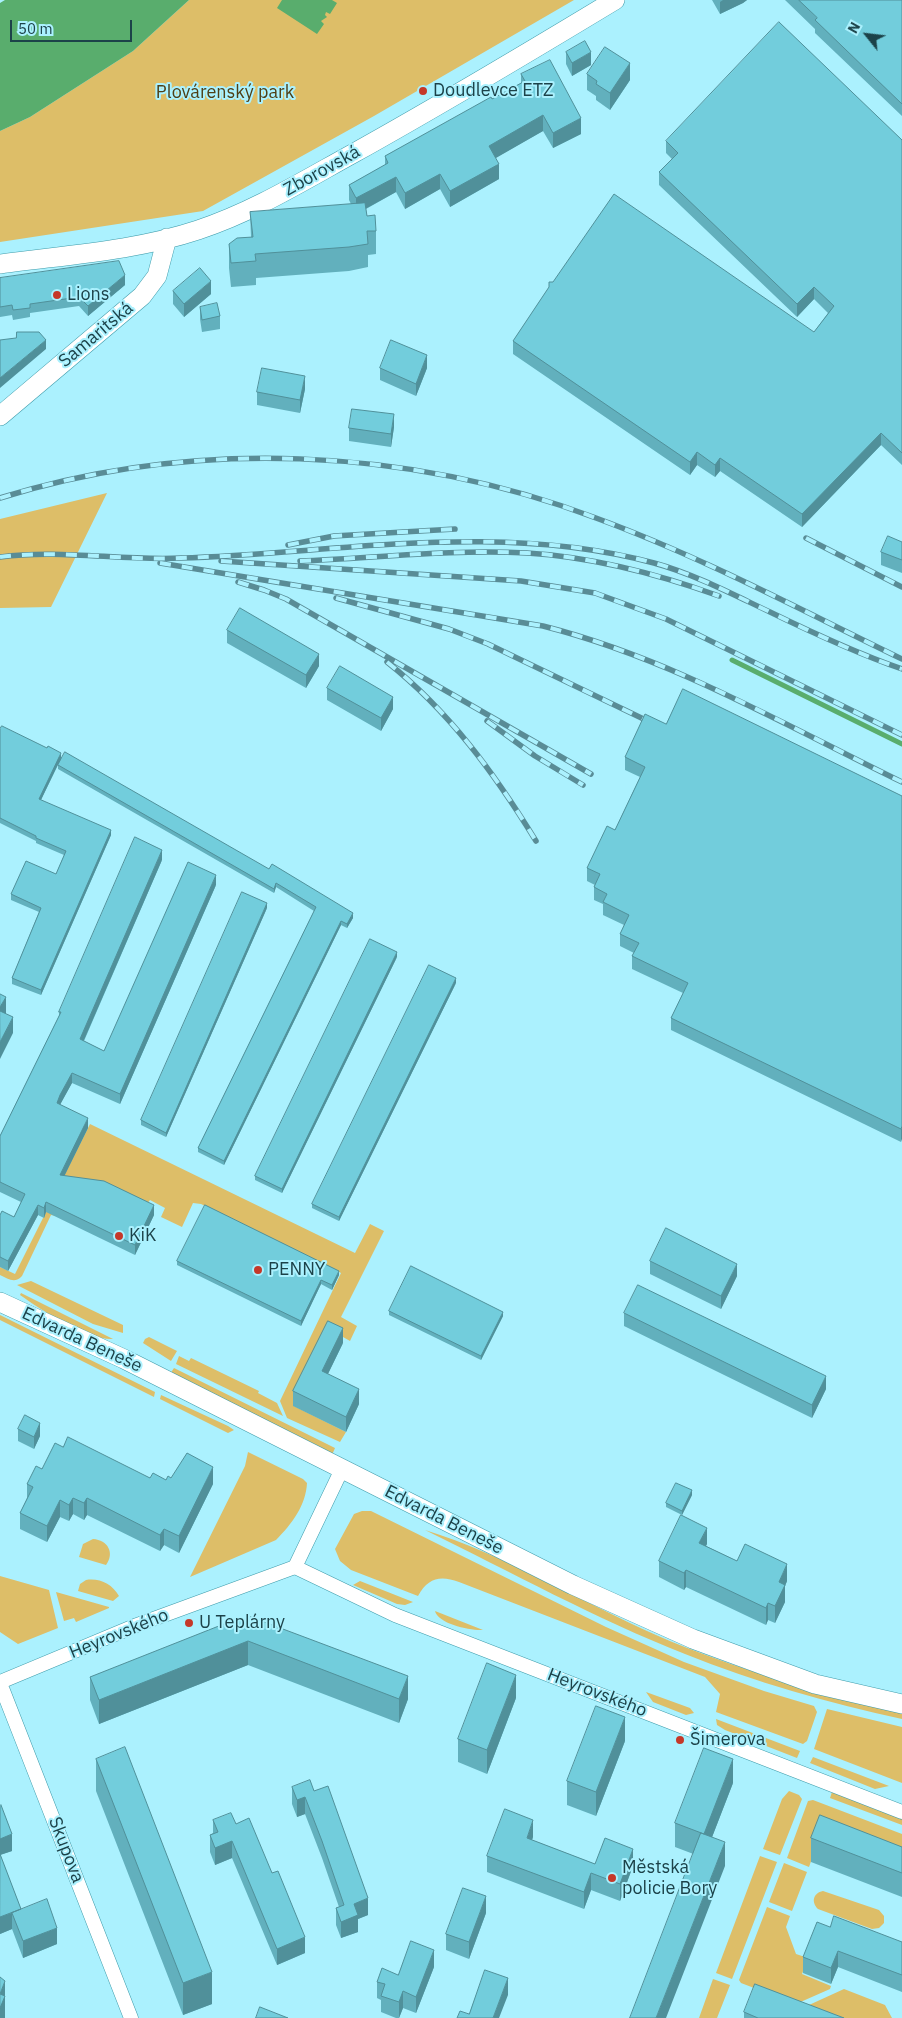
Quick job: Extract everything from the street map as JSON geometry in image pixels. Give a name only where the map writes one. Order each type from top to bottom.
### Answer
[{"type":"street","name":"Zborovská","points":[[0,264],[152,242],[197,230],[271,199],[433,110],[615,0]]},
{"type":"street","name":"Samaritská","points":[[0,416],[142,296],[157,276],[167,238]]},
{"type":"street","name":"Edvarda Beneše","points":[[0,1302],[124,1359],[573,1585],[693,1639],[815,1684],[902,1704]]},
{"type":"street","points":[[295,1567],[342,1469]]},
{"type":"street","name":"Heyrovského","points":[[0,1682],[137,1625],[295,1567],[395,1615],[902,1812]]},
{"type":"street","name":"Skupova","points":[[0,1682],[131,2018]]},
{"type":"green space","name":"Plovárenský park","points":[[189,0],[574,0],[374,116],[203,211],[0,242],[0,131],[30,117],[133,51]]},
{"type":"green space","points":[[107,493],[51,607],[0,608],[0,519]]},
{"type":"green space","points":[[90,1124],[355,1253],[370,1224],[384,1231],[341,1317],[357,1326],[350,1341],[343,1337],[294,1406],[346,1432],[340,1442],[287,1418],[280,1401],[341,1273],[201,1204],[193,1203],[182,1227],[161,1217],[165,1208],[150,1200],[147,1204],[70,1187],[56,1216],[51,1215],[22,1276],[14,1280],[0,1275],[0,1267],[15,1274]]},
{"type":"green space","points":[[31,1281],[123,1325],[123,1333],[93,1324],[17,1285]]},
{"type":"green space","points":[[21,1293],[113,1339],[90,1335],[78,1330],[40,1309],[20,1295]]},
{"type":"green space","points":[[0,1315],[155,1392],[154,1397],[0,1320]]},
{"type":"green space","points":[[149,1337],[177,1351],[171,1361],[143,1343]]},
{"type":"green space","points":[[179,1356],[189,1361],[191,1358],[259,1391],[258,1393],[277,1403],[283,1416],[176,1364]]},
{"type":"green space","points":[[174,1368],[335,1448],[332,1455],[170,1374]]},
{"type":"green space","points":[[161,1395],[234,1430],[228,1433],[160,1399]]},
{"type":"green space","points":[[248,1452],[303,1479],[307,1483],[301,1506],[293,1521],[276,1540],[190,1577],[245,1466]]},
{"type":"green space","points":[[362,1511],[371,1511],[606,1627],[684,1662],[764,1691],[814,1706],[817,1712],[807,1741],[803,1744],[716,1712],[720,1694],[705,1677],[459,1582],[446,1579],[435,1580],[426,1585],[418,1596],[351,1570],[340,1561],[335,1549],[354,1514]]},
{"type":"green space","points":[[425,1530],[484,1552],[627,1622],[716,1659],[778,1679],[902,1713],[902,1719],[792,1691],[738,1674],[685,1654],[619,1626]]},
{"type":"green space","points":[[93,1539],[103,1542],[110,1552],[106,1565],[79,1557],[83,1544]]},
{"type":"green space","points":[[0,1576],[49,1590],[58,1628],[18,1644],[0,1632]]},
{"type":"green space","points":[[86,1580],[96,1580],[105,1583],[113,1588],[119,1596],[113,1601],[78,1591],[80,1584]]},
{"type":"green space","points":[[360,1581],[413,1602],[405,1605],[397,1604],[353,1585]]},
{"type":"green space","points":[[56,1592],[109,1608],[76,1622],[74,1618],[64,1621]]},
{"type":"green space","points":[[435,1611],[483,1630],[463,1628],[448,1623],[437,1616]]},
{"type":"green space","points":[[646,1692],[690,1708],[694,1713],[686,1715],[653,1702]]},
{"type":"green space","points":[[827,1709],[902,1727],[902,1783],[814,1749]]},
{"type":"green space","points":[[716,1719],[800,1751],[797,1758],[725,1730],[717,1725]]},
{"type":"green space","points":[[813,1757],[889,1786],[875,1789],[810,1763]]},
{"type":"green space","points":[[789,1791],[799,1795],[802,1799],[780,1855],[763,1849],[782,1799]]},
{"type":"green space","points":[[832,1792],[902,1819],[902,1825],[830,1798]]},
{"type":"green space","points":[[813,1800],[902,1834],[902,1870],[819,1838],[809,1867],[787,1858],[808,1801]]},
{"type":"green space","points":[[760,1856],[777,1862],[732,1979],[716,1973]]},
{"type":"green space","points":[[784,1863],[807,1872],[792,1911],[769,1902]]},
{"type":"green space","points":[[823,1891],[879,1910],[884,1916],[884,1923],[879,1928],[872,1929],[818,1909],[814,1904],[814,1898]]},
{"type":"green space","points":[[767,1907],[790,1916],[786,1927],[796,1954],[808,1958],[802,1974],[831,1986],[830,1989],[796,2004],[741,1983],[739,1980]]},
{"type":"green space","points":[[713,1979],[730,1985],[717,2018],[699,2018]]},
{"type":"green space","points":[[844,1989],[885,2005],[892,2018],[831,2018],[809,2005]]},
{"type":"shaded area","points":[[5,0],[189,0],[133,51],[30,117],[0,131],[0,3]]},
{"type":"shaded area","points":[[282,0],[332,0],[337,3],[330,14],[326,12],[325,15],[327,17],[321,21],[324,24],[317,34],[277,8]]},
{"type":"building","points":[[799,0],[902,0],[902,104],[815,20],[817,18]]},
{"type":"building","points":[[779,22],[902,140],[902,453],[881,433],[802,514],[720,458],[715,465],[697,452],[690,462],[513,341],[549,287],[549,282],[553,282],[614,194],[814,332],[834,306],[814,287],[797,304],[659,172],[678,153],[666,141]]},
{"type":"building","points":[[585,41],[591,52],[572,63],[566,52]]},
{"type":"building","points":[[605,47],[630,63],[610,93],[596,84],[597,81],[587,74]]},
{"type":"building","points":[[550,60],[581,118],[553,133],[543,115],[489,146],[499,164],[450,191],[440,174],[405,193],[396,177],[356,198],[349,185],[388,163],[385,156],[491,97],[492,99],[525,81],[521,74]]},
{"type":"building","points":[[365,203],[367,216],[375,215],[376,231],[367,231],[368,244],[255,254],[256,261],[231,263],[229,244],[237,238],[253,237],[250,212]]},
{"type":"building","points":[[119,261],[125,275],[88,306],[79,297],[30,304],[30,308],[13,310],[12,305],[0,307],[0,278]]},
{"type":"building","points":[[200,268],[211,281],[184,304],[173,291]]},
{"type":"building","points":[[217,303],[220,316],[202,320],[200,307]]},
{"type":"building","points":[[17,332],[39,332],[46,340],[0,378],[0,340],[16,338]]},
{"type":"building","points":[[391,340],[427,355],[416,384],[380,368]]},
{"type":"building","points":[[262,368],[305,376],[300,400],[257,392]]},
{"type":"building","points":[[352,409],[394,414],[391,434],[349,428]]},
{"type":"building","points":[[888,536],[902,542],[902,560],[881,552]]},
{"type":"building","points":[[240,608],[319,654],[306,675],[227,630]]},
{"type":"building","points":[[340,666],[393,697],[381,718],[327,688]]},
{"type":"building","points":[[683,689],[902,796],[901,1129],[671,1018],[688,983],[632,956],[639,943],[620,934],[629,915],[603,902],[607,894],[594,887],[600,874],[587,868],[607,826],[615,830],[645,767],[625,757],[645,714],[666,724]]},
{"type":"building","points":[[2,726],[61,753],[39,799],[111,830],[41,990],[12,978],[41,908],[11,894],[26,861],[56,874],[66,851],[36,838],[36,836],[0,818],[0,729]]},
{"type":"building","points":[[65,752],[269,869],[272,864],[353,913],[347,924],[341,921],[224,1161],[198,1148],[316,907],[276,883],[274,889],[58,765]]},
{"type":"building","points":[[135,837],[162,850],[80,1039],[104,1051],[188,862],[216,875],[120,1094],[72,1073],[60,1095],[57,1103],[88,1118],[60,1175],[104,1181],[154,1205],[135,1245],[46,1202],[44,1208],[38,1205],[8,1261],[0,1257],[0,1215],[2,1211],[14,1217],[25,1194],[0,1182],[0,1136],[61,1012],[59,1012]]},
{"type":"building","points":[[242,892],[267,903],[166,1133],[141,1120]]},
{"type":"building","points":[[370,939],[397,952],[282,1189],[255,1176]]},
{"type":"building","points":[[429,965],[456,978],[339,1217],[312,1204]]},
{"type":"building","points":[[0,994],[6,997],[0,1007]]},
{"type":"building","points":[[0,1011],[13,1017],[0,1042]]},
{"type":"building","name":"PENNY","points":[[205,1205],[339,1271],[332,1285],[321,1280],[301,1321],[177,1261]]},
{"type":"building","points":[[666,1228],[737,1264],[721,1296],[650,1261]]},
{"type":"building","points":[[411,1266],[503,1312],[481,1356],[389,1311]]},
{"type":"building","points":[[638,1285],[826,1376],[812,1405],[624,1313]]},
{"type":"building","points":[[328,1321],[343,1328],[322,1371],[359,1389],[346,1417],[293,1391]]},
{"type":"building","points":[[25,1415],[40,1423],[34,1437],[18,1429]]},
{"type":"building","points":[[68,1437],[150,1478],[153,1473],[166,1480],[168,1476],[171,1478],[187,1453],[213,1467],[179,1536],[164,1529],[160,1535],[87,1498],[84,1503],[73,1498],[69,1505],[60,1500],[47,1526],[20,1513],[33,1487],[27,1484],[36,1466],[42,1469],[55,1443],[63,1447]]},
{"type":"building","points":[[676,1483],[692,1490],[682,1511],[666,1503]]},
{"type":"building","points":[[681,1515],[707,1528],[699,1543],[737,1561],[745,1544],[787,1564],[779,1582],[785,1585],[775,1606],[768,1603],[766,1608],[686,1570],[684,1573],[659,1561]]},
{"type":"building","points":[[251,1617],[408,1676],[399,1699],[248,1641],[99,1700],[90,1677],[239,1618],[241,1621]]},
{"type":"building","points":[[487,1663],[516,1675],[487,1750],[458,1739]]},
{"type":"building","points":[[596,1706],[625,1717],[596,1792],[567,1781]]},
{"type":"building","points":[[125,1747],[212,1972],[183,1983],[96,1759]]},
{"type":"building","points":[[704,1748],[733,1759],[704,1834],[675,1823]]},
{"type":"building","points":[[310,1780],[314,1791],[328,1786],[368,1898],[354,1904],[358,1915],[341,1922],[336,1908],[344,1905],[322,1841],[305,1797],[297,1800],[292,1787]]},
{"type":"building","points":[[0,1806],[12,1834],[0,1839]]},
{"type":"building","points":[[505,1809],[533,1820],[527,1838],[595,1864],[605,1838],[633,1849],[620,1884],[591,1873],[584,1892],[487,1856]]},
{"type":"building","points":[[231,1813],[236,1824],[249,1818],[272,1873],[278,1871],[305,1937],[277,1949],[232,1841],[215,1848],[210,1835],[218,1832],[213,1820]]},
{"type":"building","points":[[820,1815],[902,1847],[902,1873],[811,1838]]},
{"type":"building","points":[[701,1833],[725,1842],[656,2018],[630,2018]]},
{"type":"building","points":[[0,1854],[21,1909],[0,1917]]},
{"type":"building","points":[[463,1888],[486,1896],[469,1942],[446,1934]]},
{"type":"building","points":[[47,1899],[57,1928],[23,1941],[12,1913]]},
{"type":"building","points":[[834,1916],[902,1942],[902,1975],[838,1951],[831,1968],[803,1957],[817,1922],[830,1927]]},
{"type":"building","points":[[411,1941],[434,1950],[416,1997],[403,1991],[399,2002],[381,1996],[385,1984],[377,1982],[382,1968],[398,1975]]},
{"type":"building","points":[[485,1970],[508,1978],[493,2018],[457,2018],[460,2011],[469,2014]]},
{"type":"building","points":[[0,1977],[5,1981],[0,1994]]},
{"type":"building","points":[[755,1984],[844,2018],[758,2018],[744,2012]]},
{"type":"building","points":[[0,1994],[5,1996],[0,2008]]},
{"type":"building","points":[[260,2007],[288,2018],[256,2018]]},
{"type":"waterway","points":[[732,660],[902,744]]},
{"type":"railway","points":[[0,498],[73,479],[148,466],[224,459],[300,459],[376,465],[451,476],[524,494],[635,533],[713,567],[902,659]]},
{"type":"railway","points":[[288,545],[334,536],[455,529]]},
{"type":"railway","points":[[806,538],[902,587]]},
{"type":"railway","points":[[0,557],[46,554],[181,558],[359,546],[478,542],[537,544],[596,551],[654,563],[684,573],[727,591],[802,628],[902,669]]},
{"type":"railway","points":[[300,561],[470,552],[552,555],[625,568],[719,596]]},
{"type":"railway","points":[[221,561],[521,581],[595,593],[666,619],[902,735]]},
{"type":"railway","points":[[160,563],[543,626],[590,640],[682,674],[902,782]]},
{"type":"railway","points":[[238,582],[286,599],[591,774]]},
{"type":"railway","points":[[336,598],[449,629],[488,644],[656,725]]},
{"type":"railway","points":[[387,662],[431,701],[451,723],[487,768],[536,841]]},
{"type":"railway","points":[[487,721],[535,756],[583,785]]},
{"type":"place","name":"Doudlevce ETZ","points":[[423,91]]},
{"type":"place","name":"Lions","points":[[57,295]]},
{"type":"place","name":"KiK","points":[[119,1236]]},
{"type":"place","name":"PENNY","points":[[258,1270]]},
{"type":"place","name":"U Teplárny","points":[[189,1623]]},
{"type":"place","name":"Šimerova","points":[[680,1740]]},
{"type":"place","name":"Městská policie Bory","points":[[612,1878]]}]
